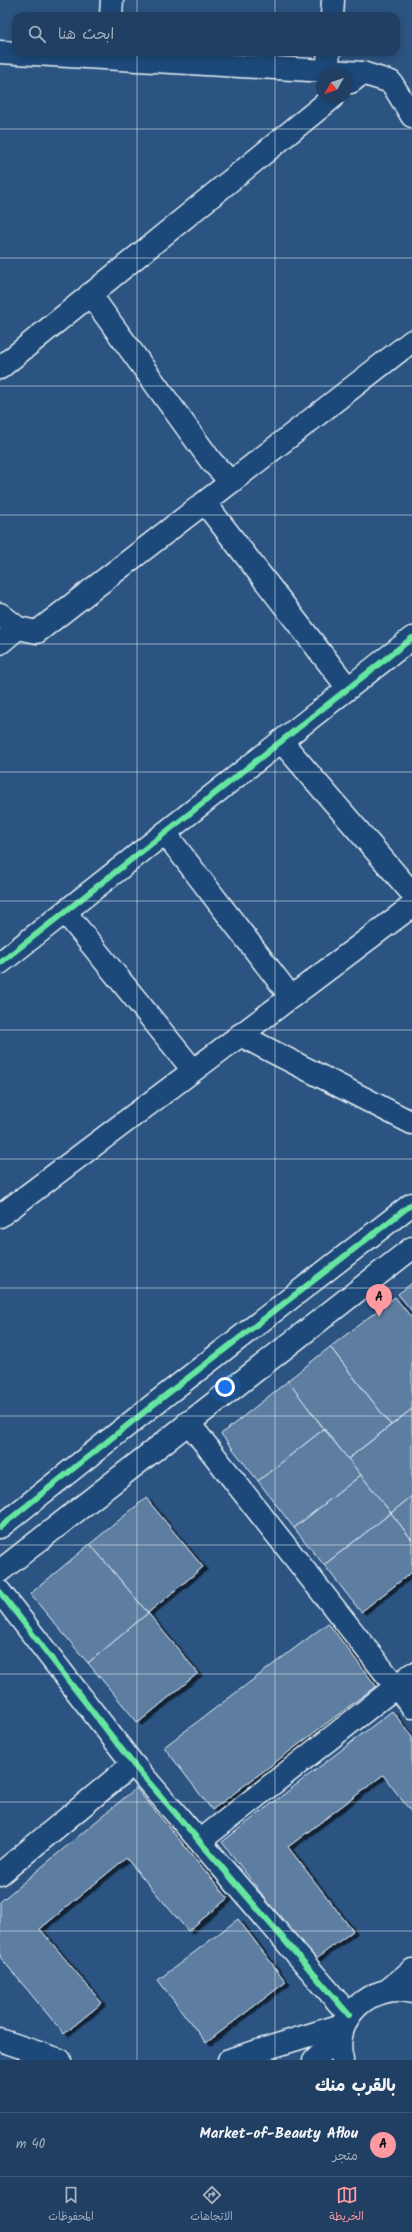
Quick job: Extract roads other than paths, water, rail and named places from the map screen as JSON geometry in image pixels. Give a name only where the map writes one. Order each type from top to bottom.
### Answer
[{"type":"street","points":[[111,12],[112,0]]},
{"type":"street","points":[[332,12],[333,0]]},
{"type":"street","points":[[0,52],[12,52]]},
{"type":"street","points":[[139,56],[328,62],[354,80],[402,83],[412,116]]},
{"type":"street","points":[[0,368],[325,104]]},
{"type":"street","points":[[90,294],[211,460],[230,482]]},
{"type":"street","points":[[0,614],[18,628],[37,632],[412,341]]},
{"type":"street","points":[[205,503],[348,688]]},
{"type":"street","points":[[0,643],[18,628]]},
{"type":"street","points":[[0,963],[412,638]]},
{"type":"street","points":[[281,740],[412,893]]},
{"type":"street","points":[[165,833],[291,997]]},
{"type":"street","points":[[2,1211],[240,1036],[412,906]]},
{"type":"street","points":[[64,912],[193,1070]]},
{"type":"street","points":[[240,1036],[412,1123]]},
{"type":"street","points":[[0,1527],[146,1410],[412,1204]]},
{"type":"street","points":[[0,1571],[188,1422],[412,1248]]},
{"type":"street","points":[[188,1422],[404,1680],[412,1707]]},
{"type":"street","points":[[0,1592],[133,1764],[200,1841],[345,2024],[340,2051],[342,2060]]},
{"type":"street","points":[[200,1841],[404,1680]]},
{"type":"street","points":[[0,1874],[133,1764]]},
{"type":"street","points":[[388,1990],[412,1970]]},
{"type":"street","points":[[314,2060],[345,2024],[359,2003],[373,1994],[388,1990],[412,1992]]},
{"type":"street","points":[[229,2060],[345,2024]]},
{"type":"street","points":[[0,2040],[60,2060]]},
{"type":"place","name":"Market-of-Beauty Aflou","points":[[379,1317]]}]
